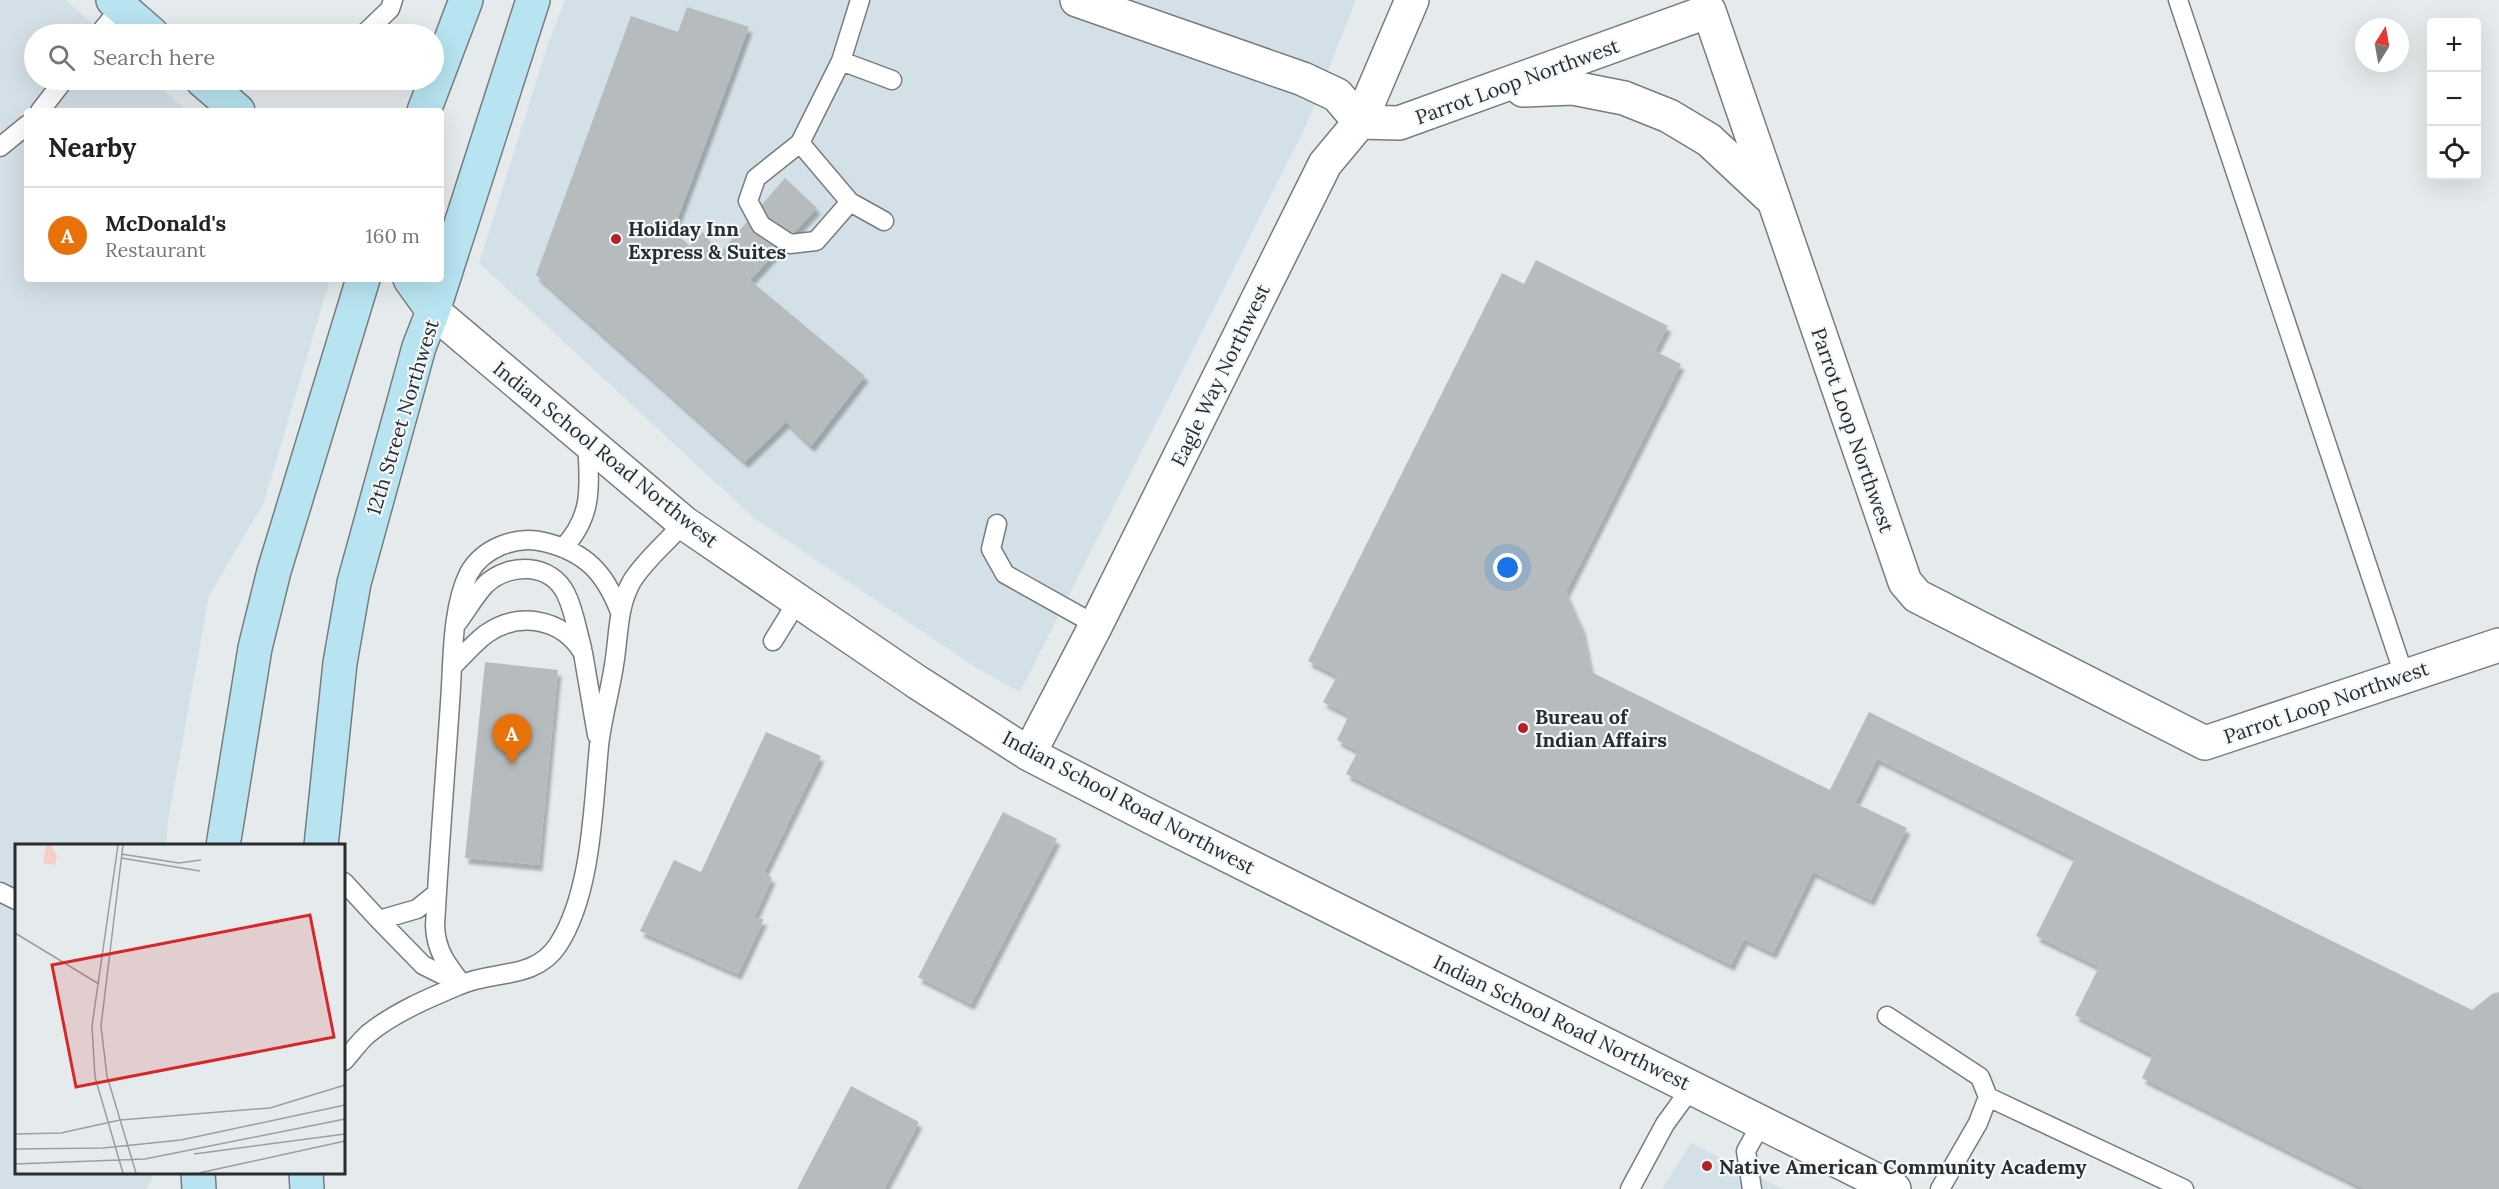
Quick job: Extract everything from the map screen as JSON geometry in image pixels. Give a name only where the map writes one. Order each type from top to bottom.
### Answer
[{"type":"main road","points":[[444,58],[466,0]]},
{"type":"main road","name":"12th Street Northwest","points":[[444,276],[532,0]]},
{"type":"main road","points":[[117,3],[141,24]]},
{"type":"main road","points":[[214,90],[235,108]]},
{"type":"main road","points":[[425,108],[432,90]]},
{"type":"main road","points":[[223,844],[255,648],[274,571],[362,282]]},
{"type":"main road","name":"Indian School Road Northwest","points":[[412,282],[433,310]]},
{"type":"main road","name":"12th Street Northwest","points":[[321,844],[340,663],[354,583],[419,347],[442,282]]},
{"type":"main road","points":[[198,1174],[199,1189]]},
{"type":"main road","points":[[306,1174],[307,1189]]},
{"type":"street","points":[[1077,0],[1303,79],[1337,95],[1360,122]]},
{"type":"street","name":"Eagle Way Northwest","points":[[1029,754],[1096,625],[1325,164],[1360,122],[1412,0]]},
{"type":"street","name":"Parrot Loop Northwest","points":[[1360,122],[1399,123],[1491,92],[1707,6],[1905,582],[1917,596],[2205,743],[2499,645]]},
{"type":"street","points":[[1491,92],[1573,88],[1624,98],[1669,116],[1709,140],[1774,201]]},
{"type":"street","name":"Indian School Road Northwest","points":[[433,310],[684,523],[797,602],[1029,754],[1894,1189]]},
{"type":"lane","points":[[374,24],[390,9],[393,0]]},
{"type":"lane","points":[[850,202],[816,241],[790,244],[761,225],[748,201],[756,178],[800,143],[841,61],[860,0]]},
{"type":"lane","points":[[2178,0],[2404,675]]},
{"type":"lane","points":[[105,24],[117,3]]},
{"type":"lane","points":[[841,61],[892,80]]},
{"type":"lane","points":[[41,108],[56,90]]},
{"type":"lane","points":[[0,147],[24,127]]},
{"type":"lane","points":[[800,143],[850,202],[884,221]]},
{"type":"lane","points":[[563,548],[580,527],[589,496],[587,440]]},
{"type":"lane","points":[[345,1060],[368,1035],[406,1009],[462,984],[523,971],[542,963],[557,946],[579,891],[593,823],[600,743],[615,663],[620,612],[632,581],[684,523]]},
{"type":"lane","points":[[997,524],[991,549],[1005,574],[1096,625]]},
{"type":"lane","points":[[462,984],[442,958],[436,944],[437,893],[453,666],[462,591],[470,572],[491,550],[507,543],[539,540],[579,556],[605,579],[620,612]]},
{"type":"lane","points":[[457,623],[486,585],[506,572],[520,568],[531,569],[553,577],[566,593],[583,653],[600,743]]},
{"type":"lane","points":[[773,641],[797,602]]},
{"type":"lane","points":[[453,666],[485,635],[507,623],[524,620],[548,623],[559,628],[577,642],[583,653]]},
{"type":"lane","points":[[345,883],[423,964],[462,984]]},
{"type":"lane","points":[[0,891],[15,899]]},
{"type":"lane","points":[[379,920],[417,909],[437,893]]},
{"type":"lane","points":[[1887,1016],[1980,1077],[1988,1097],[1978,1123],[1940,1189]]},
{"type":"lane","points":[[1630,1189],[1665,1124],[1692,1087]]},
{"type":"lane","points":[[1988,1097],[2184,1189]]},
{"type":"lane","points":[[1752,1189],[1746,1151],[1762,1122]]},
{"type":"shaded area","points":[[0,0],[66,0],[93,24],[24,24],[24,90],[163,90],[184,108],[24,108],[24,282],[329,282],[264,502],[209,596],[168,821],[166,844],[15,844],[15,1174],[154,1174],[147,1189],[0,1189]]},
{"type":"shaded area","points":[[565,0],[1356,0],[1306,126],[1020,692],[980,670],[755,519],[479,263],[549,41]]},
{"type":"shaded area","name":"Native American Community Academy","points":[[1691,1143],[1783,1189],[1662,1189]]},
{"type":"building","name":"Holiday Inn Express & Suites","points":[[687,7],[749,27],[673,231],[690,246],[703,232],[719,254],[785,178],[817,208],[750,280],[865,376],[811,446],[786,422],[745,462],[536,275],[631,16],[678,32]]},
{"type":"building","name":"Bureau of Indian Affairs","points":[[1536,260],[1668,326],[1655,351],[1681,364],[1566,592],[1582,628],[1591,672],[1830,790],[1869,712],[2472,1010],[2492,994],[2499,992],[2499,1189],[2365,1189],[2142,1078],[2153,1055],[2075,1015],[2099,967],[2036,936],[2075,858],[1877,759],[1855,803],[1907,828],[1871,900],[1813,872],[1773,953],[1744,939],[1731,965],[1346,774],[1358,751],[1337,740],[1349,715],[1323,702],[1337,676],[1308,661],[1502,273],[1524,284]]},
{"type":"building","points":[[485,662],[558,670],[539,865],[465,858]]},
{"type":"building","points":[[766,732],[821,756],[764,872],[772,878],[754,918],[764,919],[738,974],[640,931],[674,860],[701,872]]},
{"type":"building","points":[[1003,812],[1057,839],[971,1004],[918,977]]},
{"type":"building","points":[[851,1086],[919,1122],[884,1189],[797,1189]]},
{"type":"place","name":"Holiday Inn Express & Suites","points":[[616,239]]},
{"type":"place","name":"Bureau of Indian Affairs","points":[[1523,728]]},
{"type":"place","name":"McDonald's","points":[[512,764]]},
{"type":"place","name":"Native American Community Academy","points":[[1707,1166]]}]
